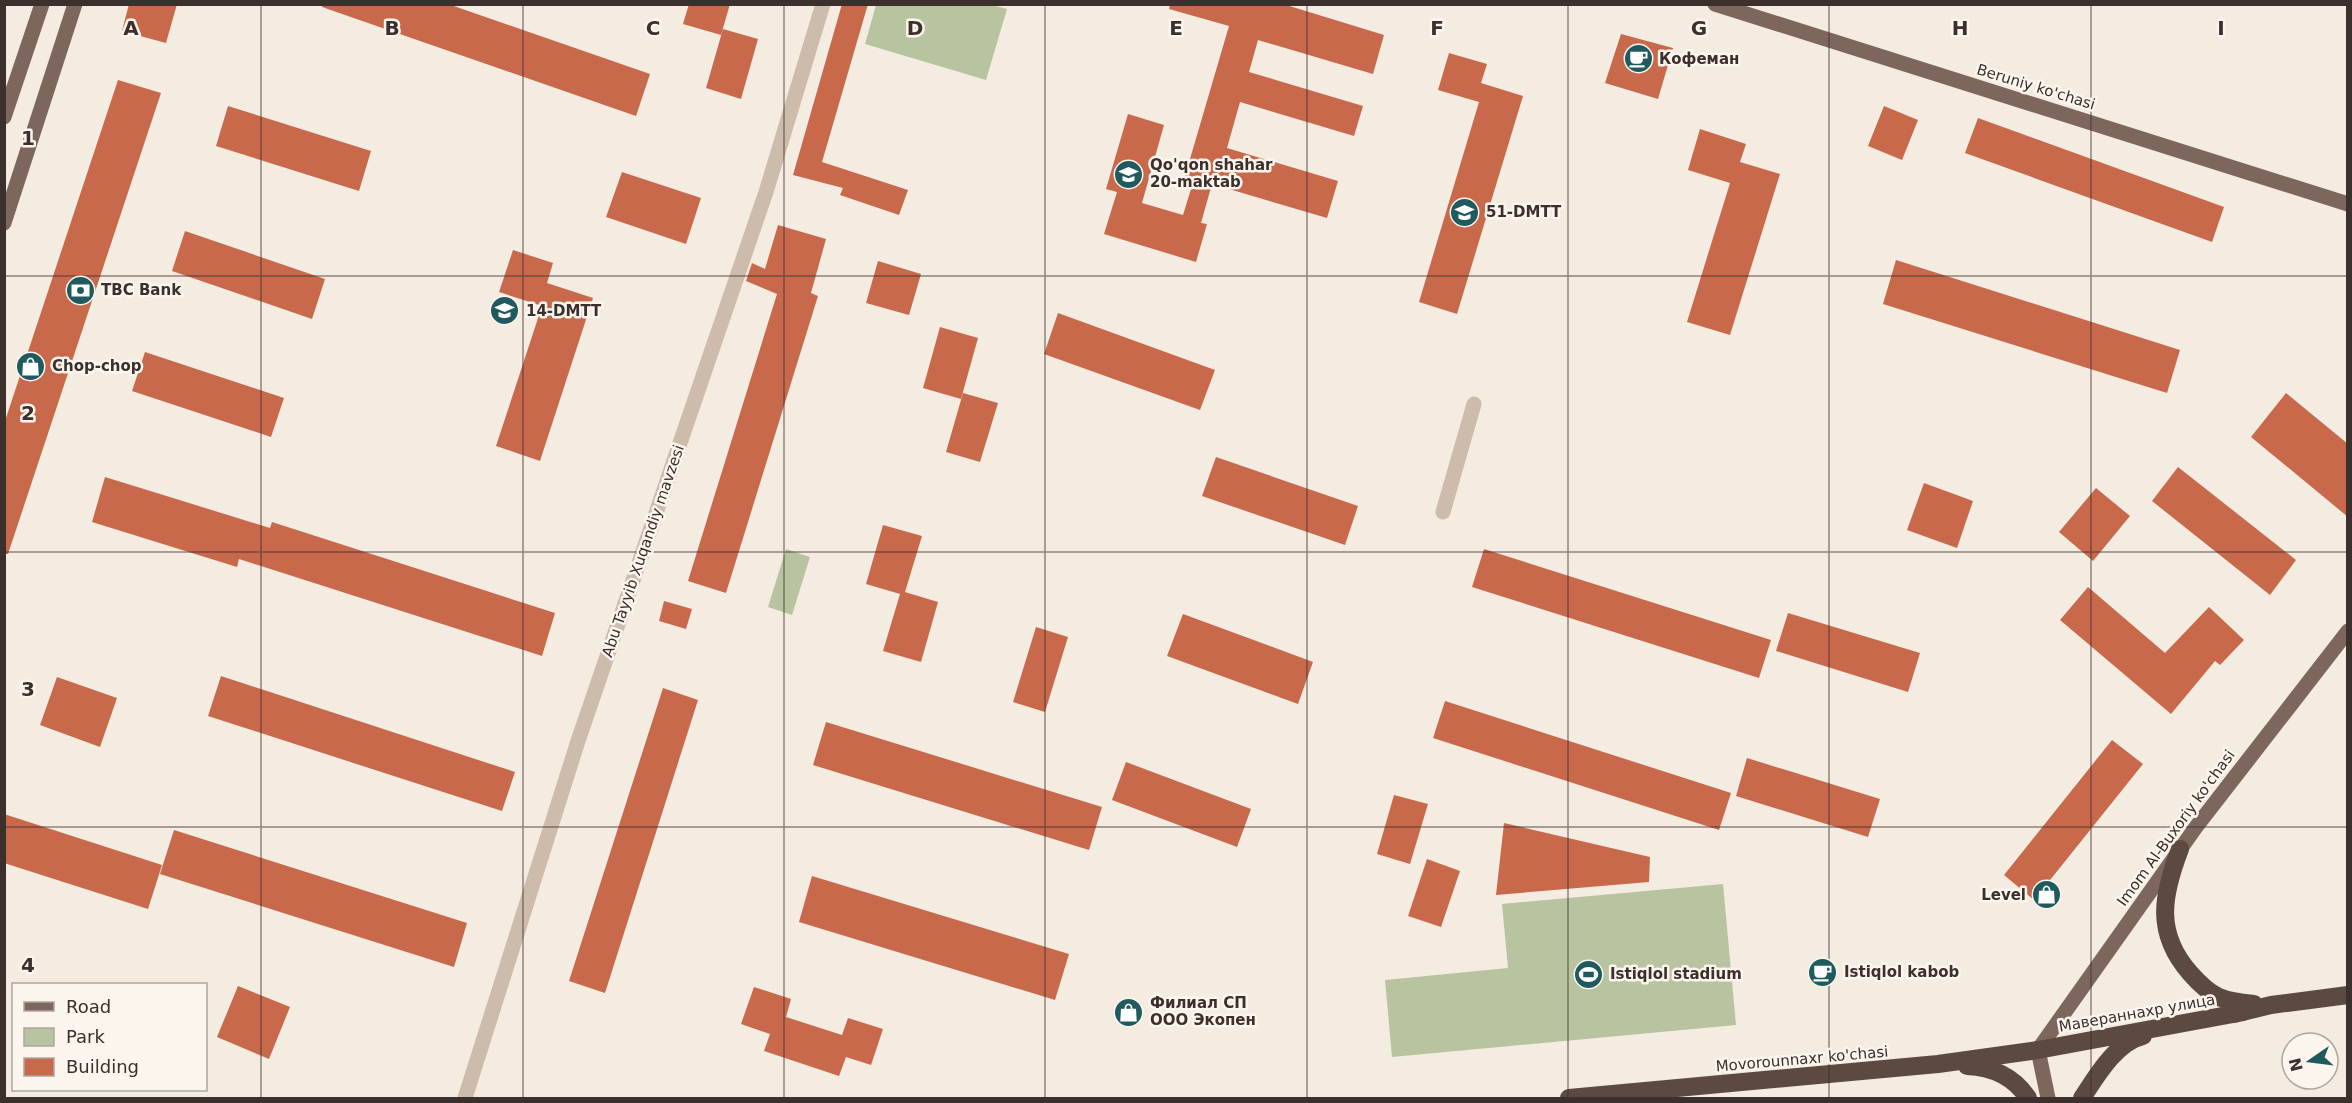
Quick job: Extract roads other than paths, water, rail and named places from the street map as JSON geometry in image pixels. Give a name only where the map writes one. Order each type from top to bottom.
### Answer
[{"type":"highway","points":[[2180,849],[2171,872],[2165,912],[2165,927],[2177,959],[2211,994],[2226,1001],[2271,1005]]},
{"type":"highway","points":[[2082,1098],[2102,1066],[2133,1038],[2271,1005],[2348,995]]},
{"type":"highway","name":"Мавераннахр улица","points":[[2038,1050],[2244,1012]]},
{"type":"highway","name":"Movorounnaxr ko'chasi","points":[[1569,1098],[1938,1064],[2038,1050]]},
{"type":"highway","points":[[1938,1064],[1985,1067],[2005,1076],[2022,1088],[2028,1098]]},
{"type":"main road","points":[[4,117],[42,4]]},
{"type":"main road","points":[[4,223],[75,4]]},
{"type":"main road","name":"Beruniy ko'chasi","points":[[1715,4],[2348,204]]},
{"type":"main road","name":"Imom Al-Buxoriy ko'chasi","points":[[2038,1050],[2180,849],[2348,631]]},
{"type":"main road","points":[[2038,1050],[2048,1098]]},
{"type":"street","name":"Abu Tayyib Xuqandiy mavzesi","points":[[465,1098],[578,741],[766,192],[823,4]]},
{"type":"street","points":[[1443,512],[1474,404]]},
{"type":"place","name":"Кофеман","points":[[1638,59]]},
{"type":"place","name":"Qo'qon shahar 20-maktab","points":[[1129,174]]},
{"type":"place","name":"51-DMTT","points":[[1465,212]]},
{"type":"place","name":"TBC Bank","points":[[80,290]]},
{"type":"place","name":"14-DMTT","points":[[505,311]]},
{"type":"place","name":"Chop-chop","points":[[31,366]]},
{"type":"place","name":"Level","points":[[2047,895]]},
{"type":"place","name":"Istiqlol kabob","points":[[1823,972]]},
{"type":"place","name":"Istiqlol stadium","points":[[1589,974]]},
{"type":"place","name":"Филиал СП ООО Экопен","points":[[1129,1012]]}]
